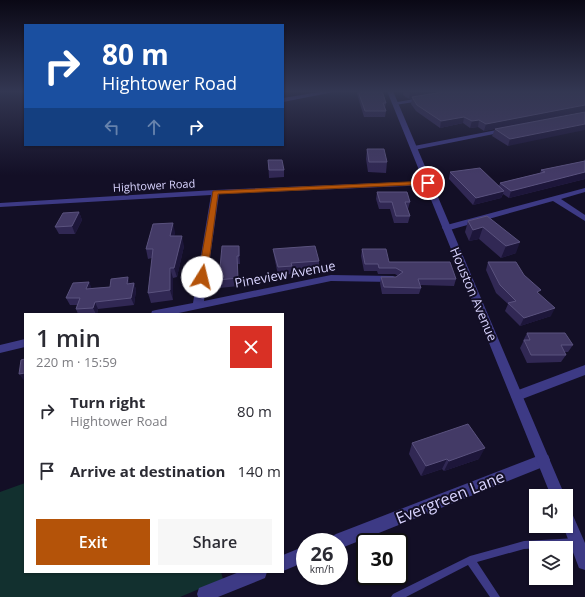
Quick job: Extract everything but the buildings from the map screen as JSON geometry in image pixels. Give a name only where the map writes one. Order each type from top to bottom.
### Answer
[{"type":"street","name":"Houston Avenue","points":[[402,119],[555,489]]},
{"type":"street","points":[[414,148],[515,128]]},
{"type":"street","name":"Hightower Road","points":[[0,205],[215,192],[428,183]]},
{"type":"street","points":[[446,228],[585,190]]},
{"type":"street","points":[[198,305],[215,192]]},
{"type":"street","points":[[554,198],[585,219]]},
{"type":"street","name":"Pineview Avenue","points":[[161,313],[331,278],[395,279]]},
{"type":"street","points":[[0,349],[24,343]]},
{"type":"street","points":[[517,396],[585,370]]},
{"type":"street","name":"Evergreen Lane","points":[[348,537],[543,460]]},
{"type":"street","points":[[573,533],[585,562]]},
{"type":"street","points":[[284,563],[296,558]]},
{"type":"street","points":[[201,595],[256,573]]},
{"type":"lane","points":[[396,597],[470,560],[524,545],[577,542]]},
{"type":"lane","points":[[470,560],[495,597]]},
{"type":"green space","points":[[24,483],[24,573],[221,573],[223,579],[180,597],[0,597],[0,492]]},
{"type":"route","points":[[202,277],[215,192],[428,183]]}]
